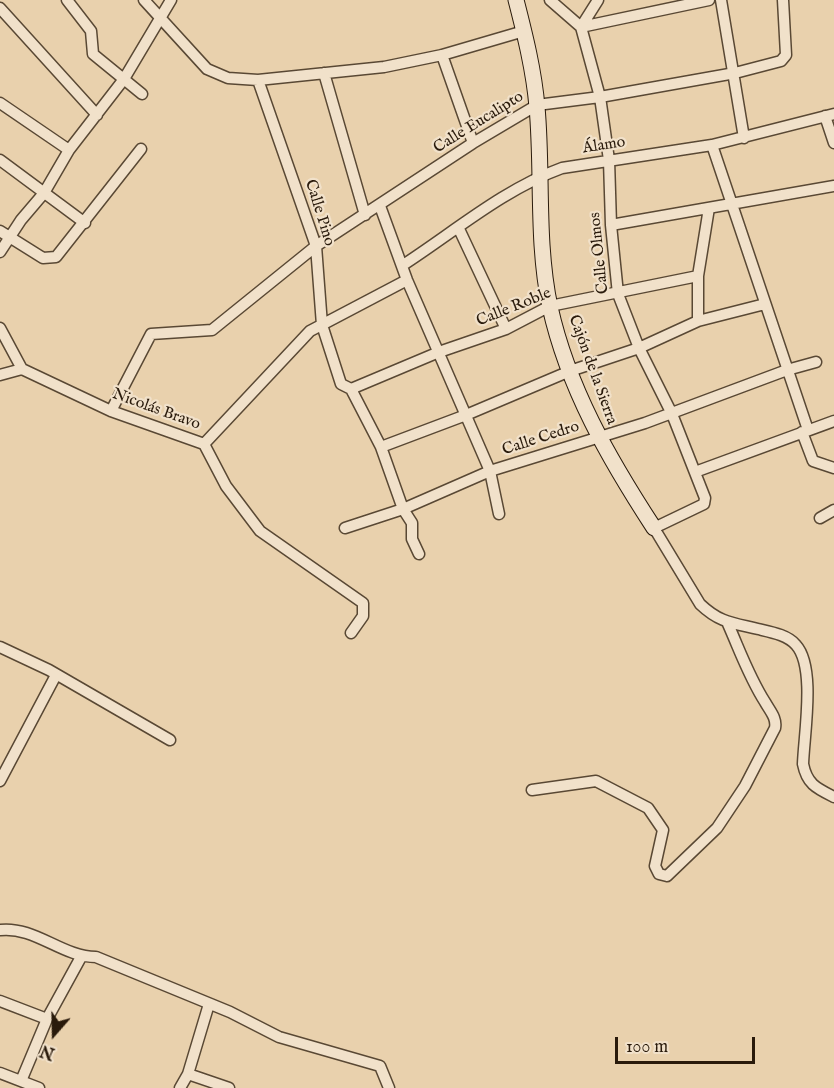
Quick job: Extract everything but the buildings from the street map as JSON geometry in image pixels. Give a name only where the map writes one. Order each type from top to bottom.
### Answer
[{"type":"street","points":[[67,0],[90,31],[91,47],[98,60],[142,94]]},
{"type":"street","points":[[144,0],[207,69],[228,78],[258,80],[384,67],[442,55],[524,31]]},
{"type":"street","points":[[0,252],[5,234],[44,193],[69,150],[124,79],[171,0]]},
{"type":"street","name":"Cajón de la Sierra","points":[[516,0],[537,105],[540,224],[550,306],[570,370],[597,437],[654,528]]},
{"type":"street","points":[[550,0],[581,27]]},
{"type":"street","points":[[581,27],[598,0]]},
{"type":"street","points":[[581,27],[664,5],[709,0]]},
{"type":"street","points":[[721,0],[735,73],[744,138]]},
{"type":"street","name":"Calle Eucalipto","points":[[111,411],[151,334],[212,330],[316,246],[473,143],[537,105],[600,97],[735,73],[785,58],[783,0]]},
{"type":"street","points":[[0,8],[40,48],[97,115]]},
{"type":"street","name":"Calle Olmos","points":[[581,27],[600,97],[609,160],[611,225],[618,294],[639,348],[672,414],[705,501],[654,528]]},
{"type":"street","points":[[442,55],[473,143]]},
{"type":"street","points":[[324,73],[364,215]]},
{"type":"street","name":"Calle Pino","points":[[258,80],[316,246],[322,325],[341,384],[351,389],[381,447],[403,509],[412,523],[412,539],[419,554]]},
{"type":"street","points":[[0,103],[69,150]]},
{"type":"street","points":[[830,115],[834,143]]},
{"type":"street","name":"Álamo","points":[[403,265],[540,176],[562,168],[712,145],[830,115]]},
{"type":"street","points":[[712,145],[787,370],[813,461],[834,468]]},
{"type":"street","points":[[5,234],[43,258],[56,257],[85,224],[141,149]]},
{"type":"street","points":[[0,160],[85,224]]},
{"type":"street","points":[[611,225],[834,186]]},
{"type":"street","points":[[380,206],[407,280],[490,471],[499,514]]},
{"type":"street","points":[[698,321],[698,276],[709,208]]},
{"type":"street","points":[[459,228],[506,329]]},
{"type":"street","name":"Calle Roble","points":[[351,389],[439,352],[506,329],[550,306],[698,276]]},
{"type":"street","points":[[204,444],[310,332],[407,280]]},
{"type":"street","points":[[381,447],[466,415],[570,370],[639,348],[698,321],[765,304]]},
{"type":"street","points":[[0,328],[22,369],[0,375]]},
{"type":"street","name":"Calle Cedro","points":[[345,528],[403,509],[490,471],[672,414],[787,370],[816,362]]},
{"type":"street","name":"Nicolás Bravo","points":[[22,369],[111,411],[204,444],[226,486],[260,531],[363,603],[363,616],[351,633]]},
{"type":"street","points":[[695,472],[834,421]]},
{"type":"street","points":[[820,519],[834,510]]},
{"type":"street","points":[[654,528],[700,604],[728,624],[781,635],[795,644],[803,654],[807,683],[803,764],[806,777],[813,787],[834,797]]},
{"type":"street","points":[[532,790],[596,781],[648,808],[663,830],[655,866],[659,874],[668,876],[717,828],[745,786],[775,728],[775,718],[748,675],[745,661],[728,624]]},
{"type":"street","points":[[0,646],[170,740]]},
{"type":"street","points":[[0,781],[56,675]]},
{"type":"street","points":[[0,930],[13,928],[29,933],[81,957],[96,957],[210,1004],[279,1037],[380,1066],[389,1088]]},
{"type":"street","points":[[21,1081],[47,1019],[81,957]]},
{"type":"street","points":[[0,1001],[47,1019]]},
{"type":"street","points":[[180,1088],[188,1074],[210,1004]]},
{"type":"street","points":[[0,1073],[39,1088]]},
{"type":"street","points":[[188,1074],[229,1088]]}]
